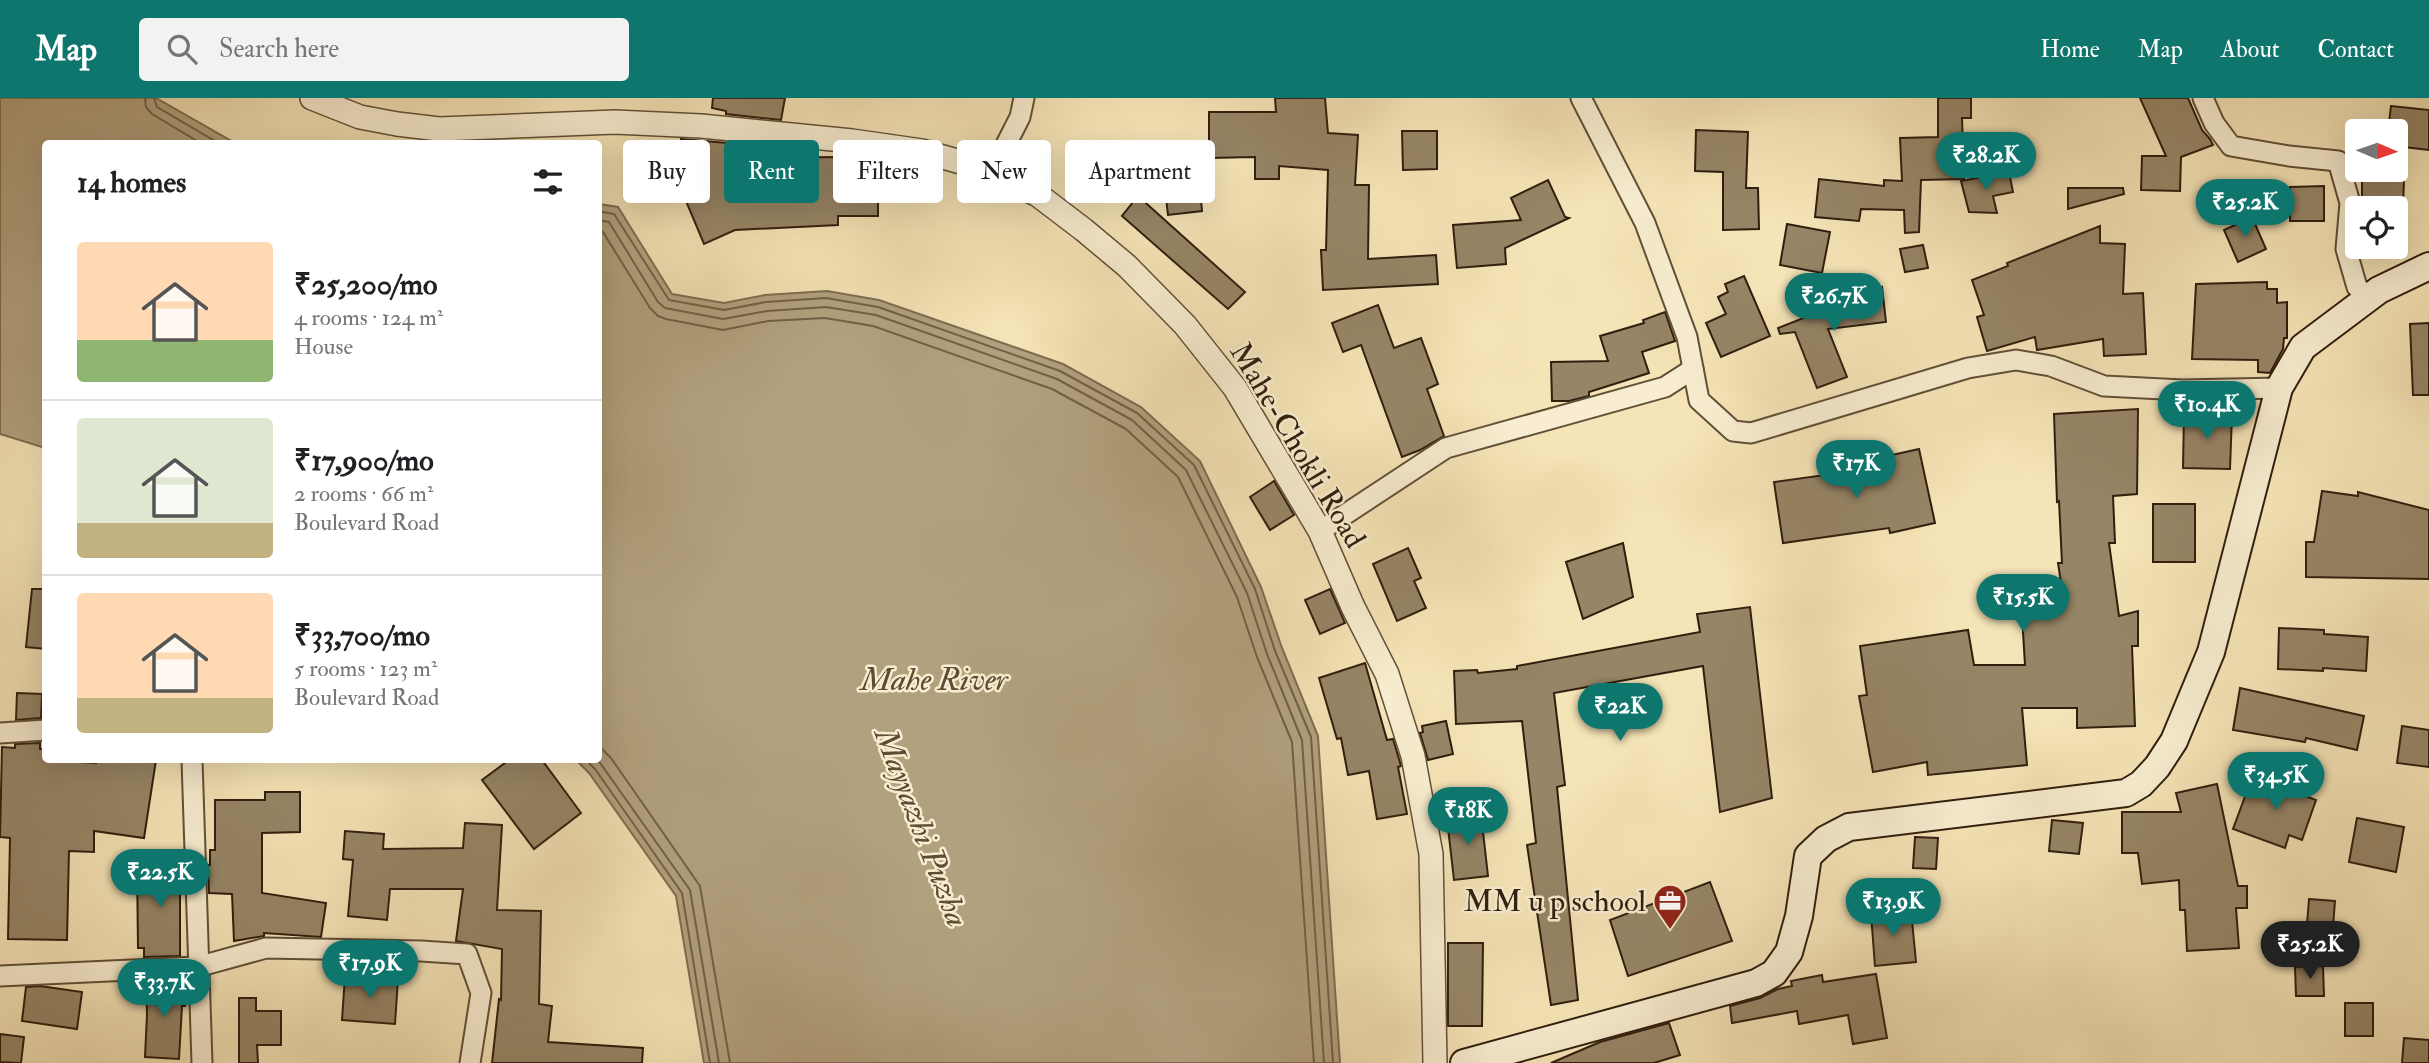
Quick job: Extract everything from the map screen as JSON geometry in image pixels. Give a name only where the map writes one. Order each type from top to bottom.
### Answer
[{"type":"main road","points":[[1464,1063],[1756,984],[1774,973],[1789,952],[1793,940],[1808,856],[1826,839],[1849,827],[2126,793],[2141,784],[2157,767],[2174,740],[2211,652],[2279,388],[2303,346],[2379,290],[2429,266]]},
{"type":"street","name":"Mahe-Chokli Road","points":[[312,98],[360,117],[439,129],[615,122],[701,126],[852,141],[922,151],[957,162]]},
{"type":"street","points":[[1008,140],[1020,117],[1024,98]]},
{"type":"street","points":[[1581,98],[1644,223],[1687,337],[1699,400],[1733,431],[1751,433],[1968,368],[2016,360],[2051,366],[2104,386],[2183,390],[2279,388]]},
{"type":"street","points":[[2203,98],[2214,124],[2231,146],[2338,161],[2350,203],[2346,249],[2357,287],[2369,297]]},
{"type":"street","name":"Mahe-Chokli Road","points":[[1049,203],[1126,266],[1185,325],[1234,387],[1320,531],[1353,607],[1387,674],[1413,756],[1430,854],[1435,1063]]},
{"type":"street","points":[[1320,531],[1446,448],[1665,387],[1693,369]]},
{"type":"street","points":[[0,733],[42,730]]},
{"type":"street","points":[[192,763],[202,1063]]},
{"type":"street","points":[[0,976],[197,967],[266,948],[467,954],[481,993],[470,1063]]},
{"type":"water","points":[[0,98],[156,98],[230,140],[42,140],[42,447],[0,434]]},
{"type":"water","name":"Mahe River","points":[[602,204],[618,207],[672,294],[724,303],[765,295],[827,291],[879,300],[1063,364],[1141,407],[1200,461],[1261,587],[1282,648],[1318,736],[1340,1063],[704,1063],[676,896],[589,773],[579,763],[602,763]]},
{"type":"building","points":[[713,98],[785,98],[781,120],[726,114],[726,111],[712,108]]},
{"type":"building","points":[[1275,98],[1325,98],[1328,133],[1358,135],[1355,185],[1369,185],[1368,259],[1436,255],[1438,284],[1323,290],[1321,250],[1326,250],[1328,170],[1279,166],[1279,179],[1255,179],[1255,157],[1215,158],[1215,140],[1209,140],[1209,112],[1276,112]]},
{"type":"building","points":[[1938,98],[1971,98],[1971,118],[1962,118],[1964,179],[1921,180],[1919,232],[1905,233],[1904,210],[1861,209],[1859,221],[1815,217],[1819,179],[1884,186],[1884,180],[1902,181],[1900,138],[1938,137]]},
{"type":"building","points":[[2140,98],[2188,98],[2202,130],[2213,145],[2181,157],[2180,191],[2141,190],[2142,156],[2166,156]]},
{"type":"building","points":[[2391,106],[2429,110],[2429,150],[2408,147],[2408,119],[2389,119]]},
{"type":"building","points":[[1696,130],[1748,132],[1746,188],[1758,188],[1759,229],[1723,230],[1723,172],[1695,171]]},
{"type":"building","points":[[1402,131],[1437,131],[1437,169],[1403,170]]},
{"type":"building","points":[[710,142],[724,143],[724,203],[819,203],[819,157],[833,157],[833,203],[878,203],[878,216],[838,216],[838,225],[735,230],[704,244],[687,203],[710,203]]},
{"type":"building","points":[[2009,172],[2013,192],[1993,196],[1997,213],[1969,212],[1961,181]]},
{"type":"building","points":[[1548,180],[1565,217],[1569,218],[1505,248],[1506,264],[1457,268],[1453,225],[1521,220],[1511,198]]},
{"type":"building","points":[[2362,182],[2404,182],[2403,196],[2362,196]]},
{"type":"building","points":[[2324,186],[2324,221],[2290,221],[2290,187]]},
{"type":"building","points":[[2068,188],[2123,188],[2124,194],[2068,209]]},
{"type":"building","points":[[1132,203],[1146,203],[1245,292],[1228,309],[1122,216]]},
{"type":"building","points":[[1167,203],[1201,203],[1202,211],[1168,215]]},
{"type":"building","points":[[2252,217],[2266,249],[2238,262],[2224,230]]},
{"type":"building","points":[[1787,224],[1830,232],[1822,273],[1780,265]]},
{"type":"building","points":[[2100,226],[2100,243],[2125,244],[2123,294],[2143,293],[2146,354],[2104,356],[2103,339],[2037,350],[2035,337],[1987,351],[1977,317],[1984,315],[1972,280]]},
{"type":"building","points":[[1923,245],[1928,268],[1905,272],[1900,249]]},
{"type":"building","points":[[1744,276],[1770,336],[1721,357],[1706,323],[1726,314],[1718,297],[1728,292],[1725,284]]},
{"type":"building","points":[[2267,282],[2267,289],[2277,289],[2277,303],[2287,302],[2287,338],[2284,338],[2283,349],[2270,373],[2258,372],[2258,360],[2192,359],[2196,284]]},
{"type":"building","points":[[1882,287],[1886,322],[1828,329],[1847,377],[1817,388],[1795,332],[1780,334],[1778,328]]},
{"type":"building","points":[[1378,305],[1394,348],[1421,338],[1438,384],[1427,389],[1444,436],[1402,457],[1361,345],[1343,352],[1332,323]]},
{"type":"building","points":[[1665,312],[1675,341],[1642,352],[1649,373],[1589,392],[1589,396],[1569,401],[1552,401],[1551,362],[1608,361],[1600,336],[1644,323],[1643,320]]},
{"type":"building","points":[[2429,323],[2429,395],[2413,395],[2410,324]]},
{"type":"building","points":[[2138,409],[2137,494],[2113,496],[2115,543],[2109,543],[2119,616],[2138,611],[2138,646],[2132,646],[2135,726],[2077,728],[2077,708],[2022,708],[2027,765],[1928,775],[1927,762],[1873,772],[1859,696],[1867,695],[1860,646],[1968,630],[1974,665],[2025,665],[2021,599],[2063,596],[2058,563],[2062,563],[2054,414]]},
{"type":"building","points":[[2184,414],[2232,415],[2230,469],[2183,468]]},
{"type":"building","points":[[1919,449],[1935,523],[1890,533],[1889,528],[1783,543],[1774,482],[1876,468],[1874,459]]},
{"type":"building","points":[[1274,481],[1294,515],[1270,530],[1250,497]]},
{"type":"building","points":[[2322,491],[2358,496],[2358,492],[2429,510],[2429,579],[2306,577],[2306,542],[2314,542]]},
{"type":"building","points":[[2153,504],[2195,504],[2195,562],[2153,562]]},
{"type":"building","points":[[1623,543],[1633,597],[1583,619],[1566,562]]},
{"type":"building","points":[[1408,548],[1421,578],[1414,581],[1426,608],[1397,621],[1373,564]]},
{"type":"building","points":[[32,589],[42,589],[42,649],[26,647]]},
{"type":"building","points":[[1330,589],[1345,623],[1320,634],[1305,600]]},
{"type":"building","points":[[1750,607],[1772,798],[1720,812],[1703,666],[1554,693],[1565,785],[1557,787],[1578,1000],[1551,1005],[1527,845],[1536,843],[1522,721],[1456,724],[1454,671],[1477,670],[1478,673],[1517,669],[1517,666],[1700,632],[1697,614]]},
{"type":"building","points":[[2279,628],[2324,630],[2324,634],[2368,637],[2366,671],[2278,669]]},
{"type":"building","points":[[1365,663],[1387,740],[1393,739],[1401,766],[1398,767],[1407,814],[1377,819],[1369,771],[1348,775],[1341,738],[1337,739],[1319,678]]},
{"type":"building","points":[[2240,688],[2364,716],[2357,750],[2306,738],[2305,742],[2233,730]]},
{"type":"building","points":[[17,693],[42,694],[41,718],[16,720]]},
{"type":"building","points":[[1446,721],[1453,754],[1428,760],[1420,733],[1423,732],[1422,726]]},
{"type":"building","points":[[2402,726],[2429,730],[2429,767],[2397,763]]},
{"type":"building","points":[[40,743],[42,763],[156,763],[144,838],[94,831],[94,852],[69,851],[67,940],[8,939],[10,838],[0,837],[2,747],[15,748],[15,744]]},
{"type":"building","points":[[505,763],[544,763],[581,813],[534,849],[482,780]]},
{"type":"building","points":[[2284,773],[2308,781],[2303,795],[2316,800],[2302,840],[2289,835],[2285,848],[2233,829],[2250,783],[2277,792]]},
{"type":"building","points":[[2217,784],[2238,886],[2247,886],[2247,908],[2236,908],[2239,948],[2187,951],[2185,910],[2180,910],[2179,880],[2142,884],[2138,853],[2122,853],[2122,812],[2181,812],[2176,793]]},
{"type":"building","points":[[265,792],[300,792],[300,832],[262,833],[262,893],[326,903],[321,937],[264,933],[264,936],[234,941],[232,894],[209,893],[210,850],[215,850],[215,800],[265,800]]},
{"type":"building","points":[[1481,814],[1488,876],[1454,880],[1447,819]]},
{"type":"building","points":[[2357,818],[2404,827],[2396,872],[2349,862]]},
{"type":"building","points":[[2052,820],[2083,823],[2079,854],[2049,851]]},
{"type":"building","points":[[465,823],[502,825],[497,910],[541,911],[539,1004],[552,1006],[548,1042],[643,1048],[642,1063],[492,1063],[499,999],[501,1000],[502,949],[456,941],[463,889],[390,889],[387,920],[348,916],[353,860],[343,859],[345,831],[384,834],[383,849],[463,848]]},
{"type":"building","points":[[1915,837],[1938,838],[1936,869],[1913,868]]},
{"type":"building","points":[[137,865],[183,865],[180,956],[144,957],[144,948],[138,948]]},
{"type":"building","name":"MM u p school","points":[[1710,882],[1732,941],[1628,976],[1610,920]]},
{"type":"building","points":[[2309,899],[2335,901],[2333,927],[2307,924]]},
{"type":"building","points":[[1911,910],[1916,962],[1875,966],[1871,914]]},
{"type":"building","points":[[1448,943],[1483,943],[1482,1026],[1448,1026]]},
{"type":"building","points":[[2323,966],[2324,996],[2296,996],[2295,967]]},
{"type":"building","points":[[1876,974],[1887,1038],[1853,1044],[1848,1015],[1799,1024],[1797,1011],[1732,1023],[1730,1006],[1792,986],[1791,981],[1822,975],[1823,982]]},
{"type":"building","points":[[345,976],[398,979],[395,1024],[342,1020]]},
{"type":"building","points":[[183,980],[185,1006],[182,1006],[179,1059],[145,1057],[146,982]]},
{"type":"building","points":[[40,986],[82,992],[77,1029],[22,1021],[26,987]]},
{"type":"building","points":[[239,998],[256,998],[256,1011],[281,1011],[281,1045],[257,1045],[258,1063],[239,1063]]},
{"type":"building","points":[[2345,1003],[2373,1003],[2373,1036],[2345,1036]]},
{"type":"building","points":[[1669,1023],[1680,1055],[1654,1063],[1551,1063],[1600,1042]]},
{"type":"building","points":[[0,1034],[24,1037],[21,1063],[0,1062]]},
{"type":"building","points":[[2404,1038],[2429,1040],[2429,1063],[2402,1063]]},
{"type":"place","name":"MM u p school","points":[[1670,931]]},
{"type":"water label","name":"Mayyazhi Puzha","points":[[922,827]]}]
